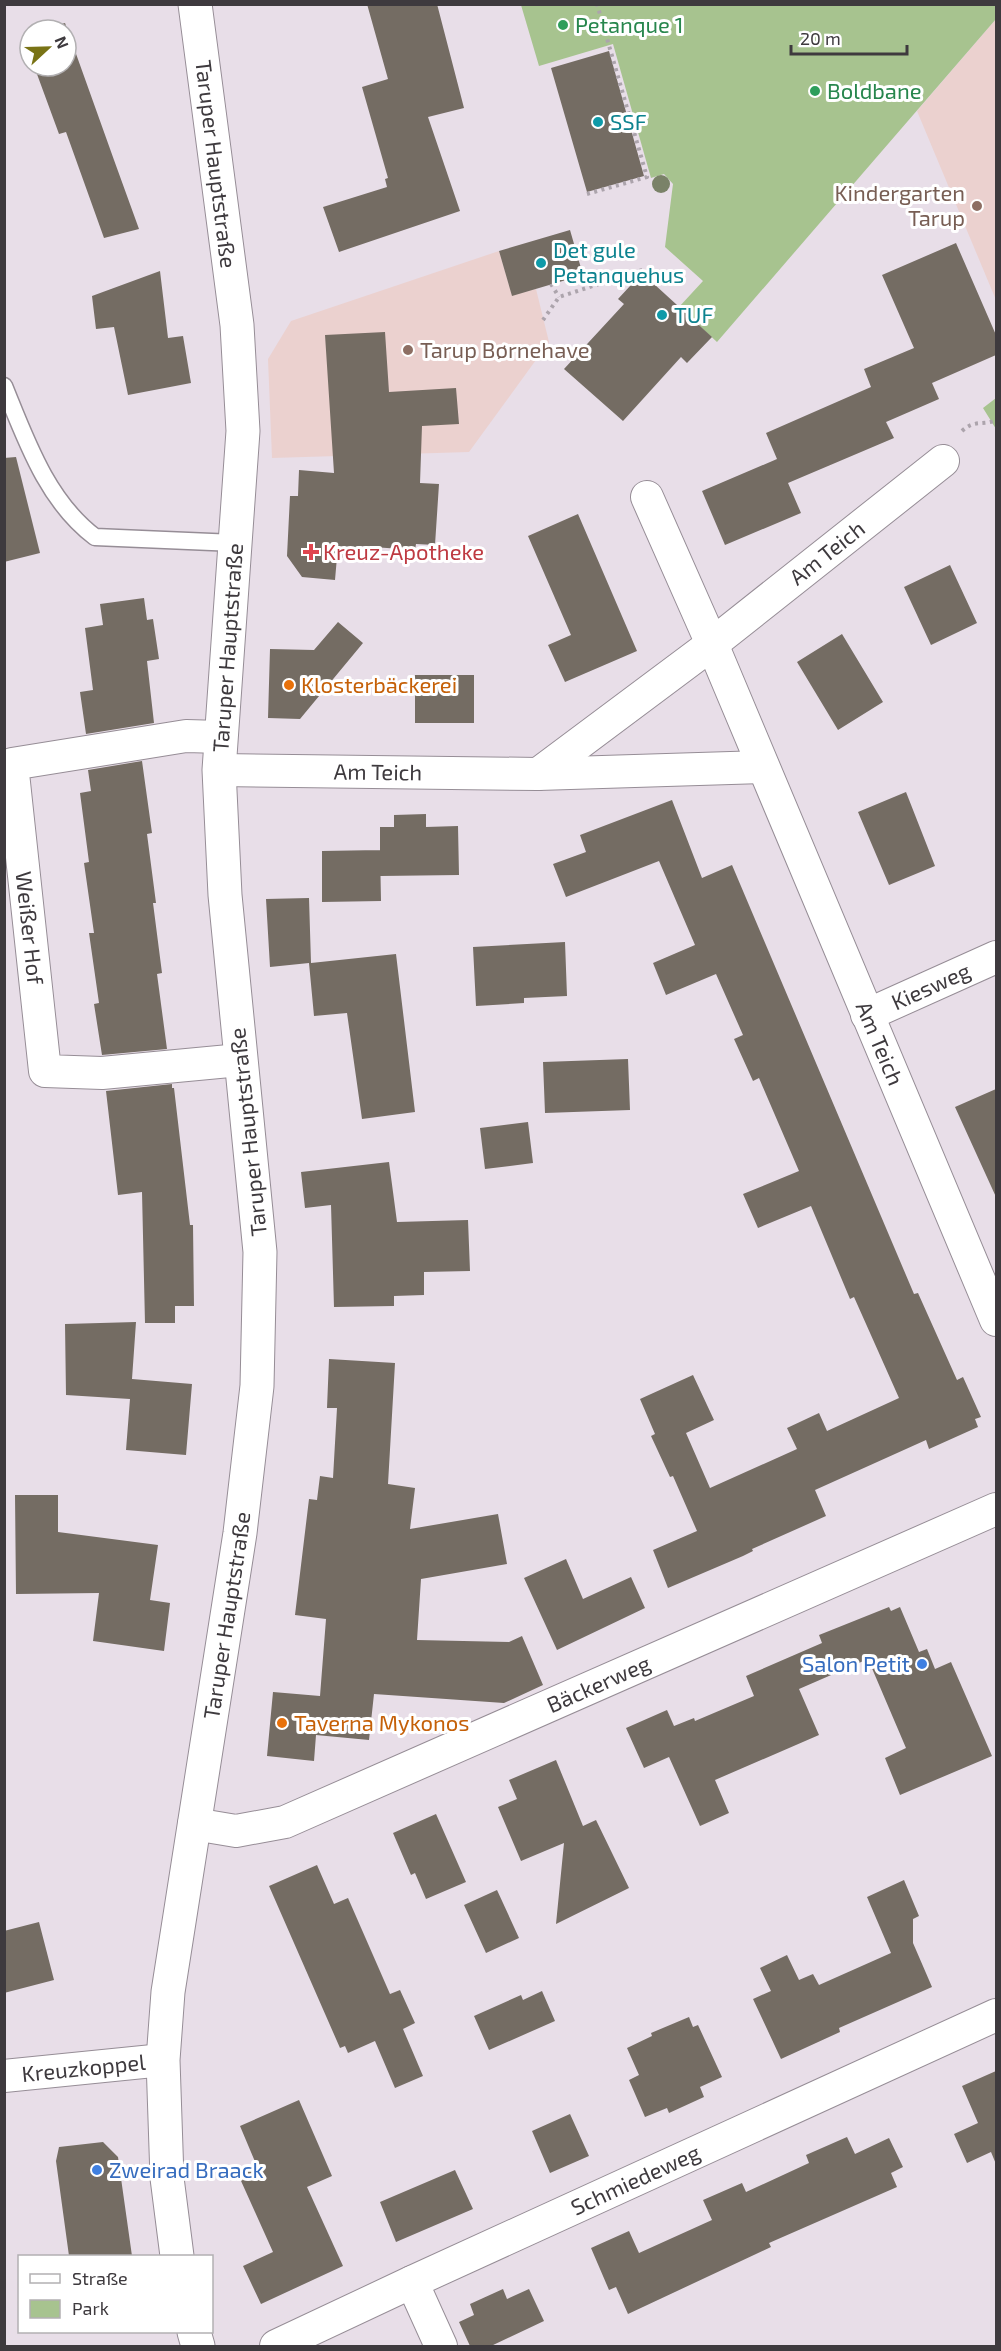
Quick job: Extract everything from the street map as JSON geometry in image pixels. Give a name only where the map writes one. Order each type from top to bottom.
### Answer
[{"type":"street","name":"Taruper Hauptstraße","points":[[177,2255],[167,2178],[162,2061],[168,1992],[240,1533],[257,1386],[260,1252],[225,895],[219,770],[243,431],[237,325],[195,4]]},
{"type":"street","name":"Am Teich","points":[[538,774],[712,644],[943,461]]},
{"type":"street","name":"Am Teich","points":[[647,497],[712,644],[996,1320]]},
{"type":"street","name":"Weißer Hof","points":[[221,737],[186,736],[12,764],[45,1071],[102,1073],[240,1060]]},
{"type":"street","name":"Am Teich","points":[[219,770],[538,774],[763,767]]},
{"type":"street","name":"Kiesweg","points":[[867,1015],[996,957]]},
{"type":"street","name":"Bäckerweg","points":[[194,1824],[236,1831],[285,1822],[996,1509]]},
{"type":"street","name":"Schmiedeweg","points":[[276,2346],[996,2015]]},
{"type":"street","name":"Kreuzkoppel","points":[[4,2076],[162,2061]]},
{"type":"street","points":[[412,2282],[441,2346]]},
{"type":"lane","points":[[4,386],[49,488],[79,525],[95,537],[236,543]]},
{"type":"path","points":[[587,194],[647,177],[597,4]]},
{"type":"path","points":[[543,320],[559,297],[645,269]]},
{"type":"path","points":[[551,284],[559,297]]},
{"type":"path","points":[[963,429],[973,423],[996,422]]},
{"type":"shaded area","name":"Kindergarten Tarup","points":[[996,19],[996,300],[917,111]]},
{"type":"shaded area","name":"Tarup Børnehave","points":[[499,251],[512,295],[536,289],[549,342],[469,452],[272,458],[268,359],[291,321]]},
{"type":"green space","points":[[996,4],[996,19],[717,342],[679,307],[703,281],[665,247],[673,184],[664,174],[651,178],[613,44],[539,66],[521,5]]},
{"type":"green space","points":[[996,398],[996,429],[983,408]]},
{"type":"building","points":[[367,4],[437,4],[464,108],[428,117],[460,211],[339,252],[323,207],[387,187],[385,179],[388,178],[362,87],[388,79]]},
{"type":"building","name":"SSF","points":[[609,51],[644,176],[587,192],[551,68]]},
{"type":"building","points":[[78,59],[139,229],[104,238],[66,132],[59,134],[38,78],[78,78]]},
{"type":"building","name":"Det gule Petanquehus","points":[[570,230],[583,275],[512,296],[499,251]]},
{"type":"building","points":[[956,243],[996,335],[996,355],[932,383],[939,399],[886,422],[894,438],[788,483],[801,513],[725,545],[702,491],[777,459],[766,433],[871,387],[864,369],[914,348],[882,275]]},
{"type":"building","points":[[160,271],[168,338],[183,336],[191,383],[128,395],[114,327],[96,329],[92,296]]},
{"type":"building","points":[[642,273],[712,337],[687,363],[681,357],[623,421],[564,369],[624,304],[618,299]]},
{"type":"building","points":[[385,332],[389,392],[456,388],[459,424],[422,426],[420,483],[439,484],[435,545],[416,544],[415,550],[359,546],[358,559],[337,557],[335,580],[302,577],[287,556],[290,496],[298,496],[299,470],[334,473],[325,335]]},
{"type":"building","points":[[16,457],[40,553],[4,562],[4,458]]},
{"type":"building","points":[[578,514],[637,651],[565,682],[548,645],[571,635],[528,536]]},
{"type":"building","points":[[950,565],[977,623],[931,645],[904,587]]},
{"type":"building","points":[[144,598],[147,620],[153,619],[159,659],[147,661],[154,723],[86,734],[80,692],[93,690],[85,628],[103,625],[100,604]]},
{"type":"building","points":[[338,622],[363,643],[300,719],[268,718],[270,649],[314,650]]},
{"type":"building","points":[[842,634],[883,702],[838,730],[797,662]]},
{"type":"building","points":[[415,675],[474,675],[474,723],[415,723]]},
{"type":"building","points":[[142,761],[152,833],[147,834],[162,973],[157,974],[167,1049],[102,1055],[94,1004],[99,1003],[89,933],[94,933],[84,863],[89,862],[80,793],[91,791],[88,770]]},
{"type":"building","points":[[906,792],[935,866],[889,885],[858,812]]},
{"type":"building","points":[[672,800],[702,878],[732,865],[914,1294],[918,1293],[957,1380],[963,1377],[981,1417],[975,1419],[978,1427],[929,1449],[926,1440],[815,1490],[826,1516],[752,1549],[753,1551],[743,1556],[668,1588],[653,1550],[697,1531],[673,1476],[670,1477],[651,1436],[655,1434],[640,1399],[693,1375],[714,1420],[686,1433],[710,1488],[797,1449],[787,1428],[819,1413],[827,1431],[899,1398],[854,1297],[850,1299],[811,1206],[758,1228],[743,1194],[799,1171],[759,1078],[753,1081],[734,1039],[743,1035],[716,974],[666,995],[653,963],[695,945],[659,861],[566,897],[553,864],[586,852],[580,835]]},
{"type":"building","points":[[426,814],[426,827],[458,826],[459,875],[380,876],[380,827],[394,827],[394,815]]},
{"type":"building","points":[[380,850],[381,901],[322,902],[322,851]]},
{"type":"building","points":[[309,898],[311,963],[396,954],[415,1112],[362,1119],[347,1013],[314,1016],[309,963],[270,967],[266,899]]},
{"type":"building","points":[[565,942],[567,996],[524,998],[524,1003],[476,1006],[473,947]]},
{"type":"building","points":[[628,1059],[630,1110],[545,1113],[543,1062]]},
{"type":"building","points":[[172,1084],[190,1225],[193,1225],[194,1306],[175,1306],[175,1323],[145,1323],[142,1192],[118,1195],[106,1091]]},
{"type":"building","points":[[996,1089],[996,1197],[955,1107]]},
{"type":"building","points":[[528,1122],[533,1163],[485,1169],[480,1128]]},
{"type":"building","points":[[389,1162],[397,1222],[468,1220],[470,1271],[424,1272],[424,1295],[394,1296],[394,1306],[334,1307],[331,1205],[305,1208],[301,1172]]},
{"type":"building","points":[[136,1322],[132,1379],[192,1384],[186,1455],[126,1450],[130,1399],[66,1395],[65,1324]]},
{"type":"building","points":[[329,1359],[395,1363],[388,1484],[415,1488],[410,1529],[498,1514],[507,1564],[421,1579],[417,1640],[509,1642],[522,1636],[543,1685],[504,1703],[374,1694],[369,1740],[316,1735],[314,1761],[267,1756],[273,1692],[320,1696],[326,1619],[295,1615],[309,1499],[317,1500],[320,1476],[333,1478],[337,1408],[327,1408]]},
{"type":"building","points":[[15,1495],[58,1495],[58,1532],[158,1545],[150,1600],[170,1603],[164,1651],[93,1641],[99,1593],[16,1594]]},
{"type":"building","points":[[566,1559],[583,1599],[631,1577],[645,1608],[557,1650],[524,1578]]},
{"type":"building","points":[[889,1607],[891,1611],[900,1607],[919,1652],[927,1649],[935,1669],[951,1662],[992,1756],[900,1795],[885,1758],[906,1748],[868,1659],[799,1689],[819,1735],[715,1780],[729,1813],[700,1826],[669,1757],[644,1768],[626,1728],[667,1710],[674,1726],[694,1718],[695,1721],[754,1696],[746,1676],[822,1643],[819,1635]]},
{"type":"building","points":[[556,1760],[583,1826],[596,1820],[629,1888],[556,1924],[564,1843],[521,1861],[498,1807],[517,1799],[509,1780]]},
{"type":"building","points":[[436,1814],[466,1882],[426,1899],[415,1873],[411,1875],[393,1833]]},
{"type":"building","points":[[317,1865],[334,1904],[348,1898],[390,1994],[400,1990],[415,2023],[403,2029],[423,2076],[395,2088],[375,2041],[348,2053],[345,2046],[340,2048],[269,1886]]},
{"type":"building","points":[[904,1880],[919,1916],[913,1919],[913,1943],[932,1987],[839,2028],[840,2032],[781,2059],[753,1999],[771,1991],[760,1968],[787,1955],[799,1980],[813,1974],[819,1985],[891,1953],[867,1897]]},
{"type":"building","points":[[497,1890],[519,1938],[486,1953],[464,1905]]},
{"type":"building","points":[[39,1922],[54,1980],[4,1993],[4,1931]]},
{"type":"building","points":[[542,1991],[555,2021],[489,2050],[474,2016],[521,1995],[523,2000]]},
{"type":"building","points":[[689,2017],[693,2027],[698,2025],[722,2077],[700,2087],[704,2097],[669,2113],[667,2108],[645,2117],[629,2080],[639,2075],[627,2048],[652,2036],[651,2033]]},
{"type":"building","points":[[996,2071],[996,2164],[991,2152],[967,2163],[954,2134],[978,2123],[962,2086]]},
{"type":"building","points":[[299,2100],[332,2176],[307,2187],[343,2266],[261,2304],[243,2266],[273,2252],[237,2172],[256,2164],[240,2126]]},
{"type":"building","points":[[570,2114],[589,2156],[550,2173],[532,2131]]},
{"type":"building","points":[[847,2137],[855,2154],[889,2138],[903,2167],[891,2173],[897,2187],[769,2243],[771,2247],[628,2314],[616,2287],[609,2290],[591,2248],[629,2231],[639,2253],[712,2220],[703,2200],[742,2183],[746,2192],[809,2163],[806,2155]]},
{"type":"building","points":[[103,2142],[118,2157],[132,2255],[69,2255],[56,2161],[59,2147]]},
{"type":"building","points":[[455,2170],[473,2209],[396,2242],[380,2202]]},
{"type":"building","points":[[503,2289],[507,2299],[529,2289],[544,2321],[491,2346],[470,2346],[459,2322],[474,2315],[470,2304]]},
{"type":"place","name":"Petanque 1","points":[[563,25]]},
{"type":"place","name":"Boldbane","points":[[815,91]]},
{"type":"place","name":"SSF","points":[[598,122]]},
{"type":"place","name":"Kindergarten Tarup","points":[[977,206]]},
{"type":"place","name":"Det gule Petanquehus","points":[[541,263]]},
{"type":"place","name":"TUF","points":[[662,315]]},
{"type":"place","name":"Tarup Børnehave","points":[[408,350]]},
{"type":"place","name":"Kreuz-Apotheke","points":[[311,552]]},
{"type":"place","name":"Klosterbäckerei","points":[[289,685]]},
{"type":"place","name":"Salon Petit","points":[[922,1664]]},
{"type":"place","name":"Taverna Mykonos","points":[[282,1723]]},
{"type":"place","name":"Zweirad Braack","points":[[97,2170]]}]
